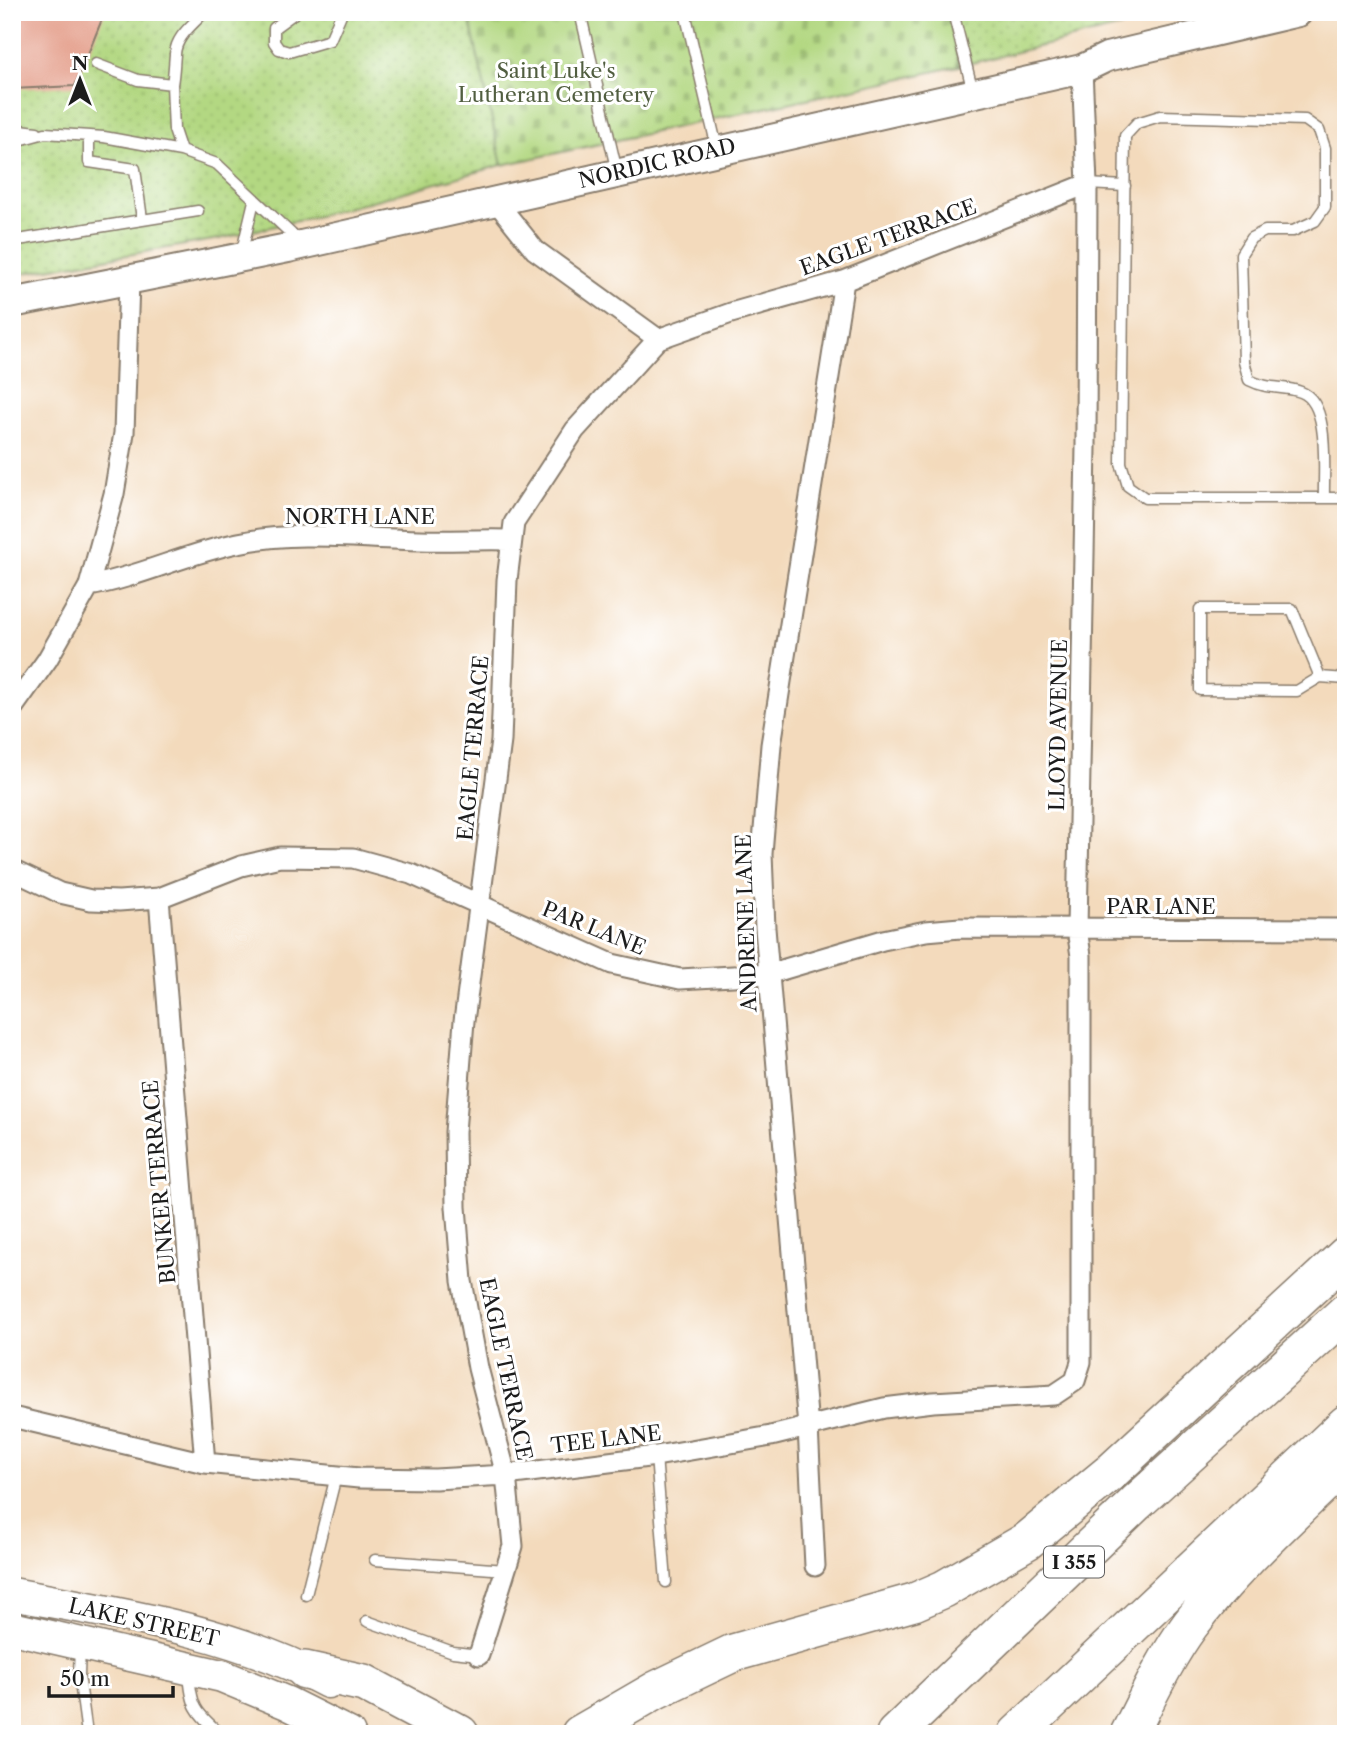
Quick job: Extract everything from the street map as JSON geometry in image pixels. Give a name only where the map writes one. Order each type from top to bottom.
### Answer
[{"type":"highway","points":[[580,1734],[656,1690],[733,1653],[914,1602],[1027,1541],[1065,1511],[1231,1363],[1346,1255]]},
{"type":"highway","name":"I 355","points":[[895,1734],[1126,1513],[1346,1312]]},
{"type":"highway","points":[[1129,1734],[1164,1664],[1255,1531],[1346,1424]]},
{"type":"highway","points":[[1017,1734],[1255,1531],[1346,1462]]},
{"type":"highway","points":[[305,1670],[364,1683],[460,1734]]},
{"type":"main road","name":"LAKE STREET","points":[[12,1594],[191,1629],[305,1670],[425,1734]]},
{"type":"main road","name":"LAKE STREET","points":[[12,1628],[222,1676],[287,1703],[349,1734]]},
{"type":"street","name":"NORDIC ROAD","points":[[12,303],[241,258],[1082,69],[1107,57],[1298,12]]},
{"type":"street","name":"LLOYD AVENUE","points":[[1076,1381],[1081,1363],[1081,956],[1077,929],[1087,184],[1082,69]]},
{"type":"street","name":"EAGLE TERRACE","points":[[479,1655],[513,1546],[506,1475],[471,1337],[456,1207],[458,1074],[501,741],[514,523],[550,464],[603,397],[658,339],[731,313],[844,281],[1087,184]]},
{"type":"street","points":[[495,200],[535,250],[658,339]]},
{"type":"street","points":[[12,709],[47,660],[89,586],[114,494],[124,433],[129,281]]},
{"type":"street","name":"ANDRENE LANE","points":[[815,1566],[808,1427],[768,974],[762,854],[771,745],[844,281]]},
{"type":"street","name":"NORTH LANE","points":[[89,586],[128,579],[205,551],[239,542],[344,535],[421,540],[512,540]]},
{"type":"street","name":"PAR LANE","points":[[12,870],[36,884],[92,900],[159,898],[242,866],[280,857],[313,855],[384,864],[585,953],[645,973],[680,979],[768,974],[926,931],[960,928],[1346,929]]},
{"type":"street","name":"BUNKER TERRACE","points":[[159,898],[205,1462]]},
{"type":"street","name":"TEE LANE","points":[[12,1417],[205,1462],[336,1476],[436,1479],[506,1475],[656,1456],[808,1427],[884,1408],[954,1400],[1054,1395],[1076,1381]]},
{"type":"lane","points":[[181,151],[174,130],[174,52],[185,30],[204,12]]},
{"type":"lane","points":[[296,12],[274,28],[274,41],[279,49],[289,52],[330,40],[342,12]]},
{"type":"lane","points":[[580,12],[617,172]]},
{"type":"lane","points":[[685,12],[718,150]]},
{"type":"lane","points":[[953,12],[973,93]]},
{"type":"lane","points":[[96,64],[138,80],[172,83]]},
{"type":"lane","points":[[1324,498],[1323,423],[1314,401],[1302,392],[1266,389],[1250,380],[1244,362],[1241,254],[1251,238],[1265,231],[1293,231],[1315,221],[1325,207],[1325,148],[1319,130],[1305,120],[1160,116],[1137,122],[1125,136],[1121,463],[1128,486],[1145,498],[1324,498],[1346,498]]},
{"type":"lane","points":[[12,129],[89,136],[181,151],[217,163],[254,201],[303,244]]},
{"type":"lane","points":[[12,142],[44,133]]},
{"type":"lane","points":[[89,136],[89,162],[135,169],[142,219]]},
{"type":"lane","points":[[1087,184],[1125,186]]},
{"type":"lane","points":[[241,258],[254,201]]},
{"type":"lane","points":[[12,241],[198,211]]},
{"type":"lane","points":[[1320,677],[1292,609],[1200,609],[1200,690],[1297,691],[1320,677],[1346,679]]},
{"type":"lane","points":[[656,1456],[666,1582]]},
{"type":"lane","points":[[306,1595],[336,1476]]},
{"type":"lane","points":[[374,1560],[505,1570]]},
{"type":"lane","points":[[367,1621],[453,1652],[479,1655]]},
{"type":"lane","points":[[80,1642],[79,1675],[87,1734]]},
{"type":"lane","points":[[189,1668],[191,1701],[199,1716],[221,1734]]},
{"type":"green space","points":[[12,12],[468,12],[502,165],[314,217],[219,239],[12,275]]},
{"type":"green space","name":"Saint Luke's Lutheran Cemetery","points":[[468,12],[948,12],[959,66],[502,165]]},
{"type":"green space","points":[[948,12],[1183,12],[959,66]]},
{"type":"building","points":[[12,12],[105,12],[75,86],[12,89]]}]
